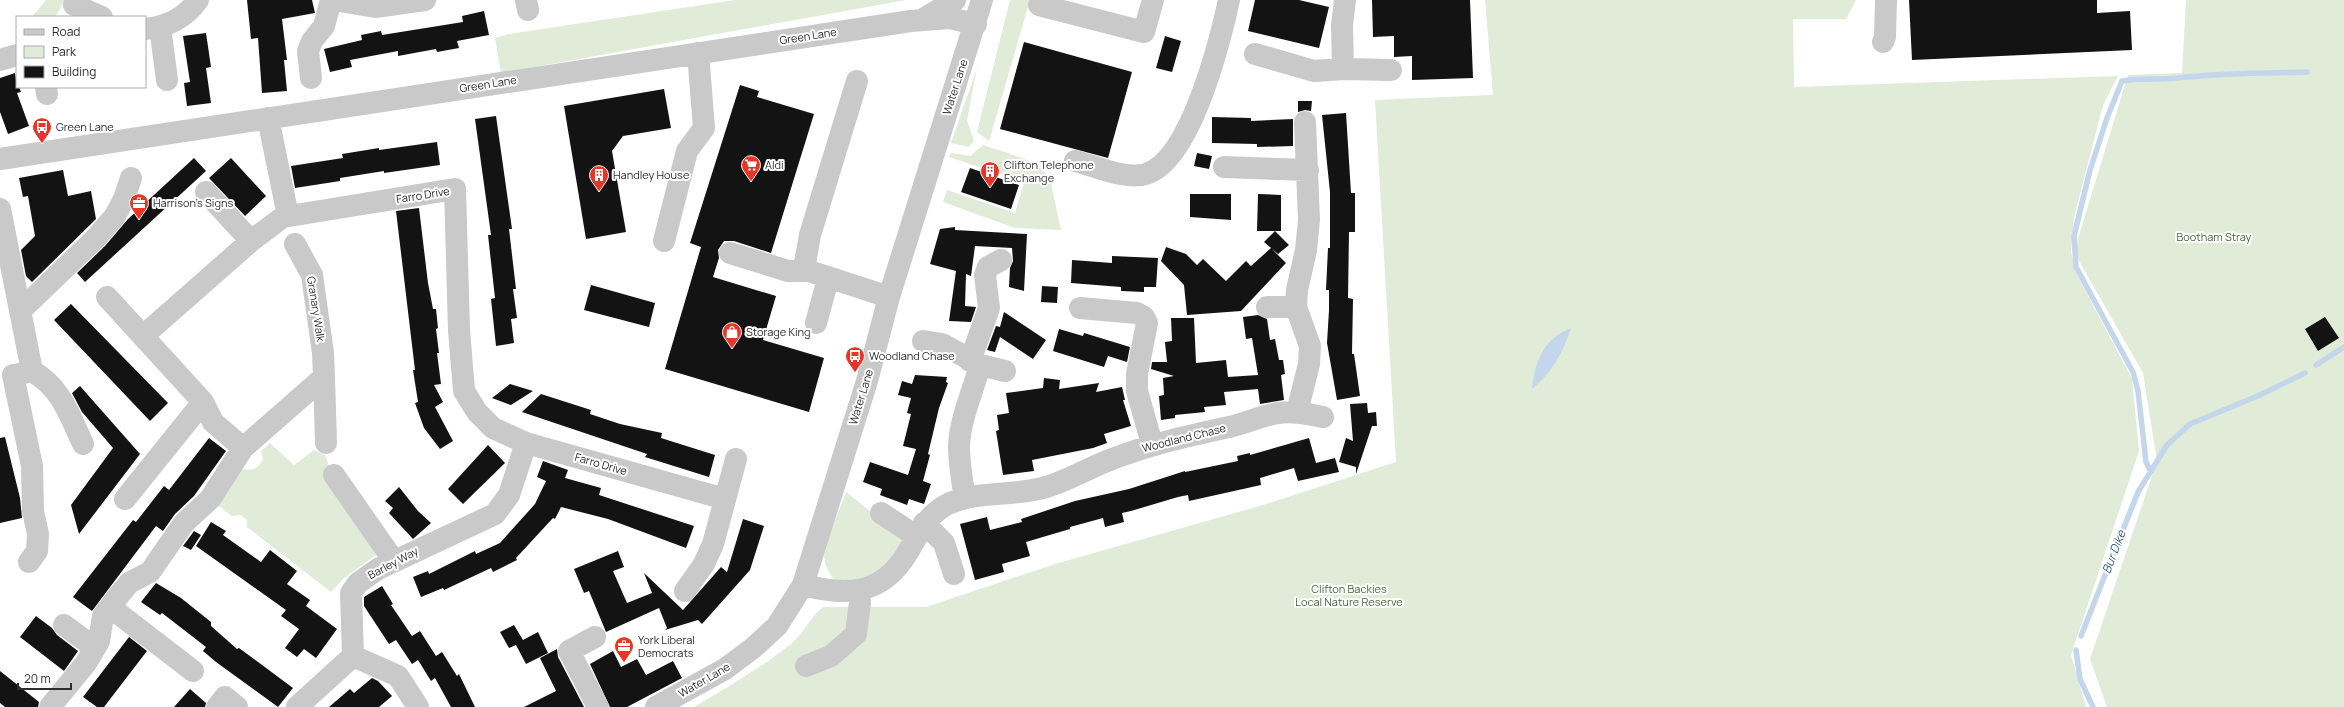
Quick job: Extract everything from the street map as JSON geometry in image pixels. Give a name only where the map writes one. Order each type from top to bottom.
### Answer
[{"type":"street","points":[[167,80],[152,28],[174,22],[186,14],[198,0]]},
{"type":"street","points":[[311,78],[308,51],[312,41],[324,26],[331,0]]},
{"type":"street","points":[[334,0],[375,7],[425,0]]},
{"type":"street","points":[[924,19],[955,0]]},
{"type":"street","name":"Water Lane","points":[[656,707],[725,669],[753,648],[777,626],[803,585],[867,381],[889,297],[976,24],[982,0]]},
{"type":"street","points":[[1039,4],[1144,32],[1153,0]]},
{"type":"street","points":[[1343,69],[1342,25],[1344,0]]},
{"type":"street","points":[[1883,42],[1885,37],[1886,0]]},
{"type":"street","points":[[1075,161],[1132,176],[1154,170],[1175,151],[1198,107],[1212,68],[1228,5]]},
{"type":"street","points":[[73,7],[99,16]]},
{"type":"street","name":"Green Lane","points":[[0,159],[924,19],[949,18],[976,24]]},
{"type":"street","points":[[664,241],[687,151],[704,128],[698,53]]},
{"type":"street","points":[[1255,54],[1314,71],[1343,69],[1391,70]]},
{"type":"street","points":[[0,60],[16,55]]},
{"type":"street","points":[[816,323],[818,275],[805,263],[810,235],[857,81]]},
{"type":"street","points":[[268,118],[288,216]]},
{"type":"street","points":[[1297,412],[1309,364],[1310,346],[1296,307],[1297,290],[1302,274],[1306,250],[1308,220],[1308,170],[1305,122]]},
{"type":"street","points":[[1224,167],[1308,170]]},
{"type":"street","points":[[20,312],[96,238],[115,216],[124,199],[131,178]]},
{"type":"street","name":"Farro Drive","points":[[143,336],[251,241],[283,217],[455,189],[459,330],[464,391],[477,412],[493,428],[526,443],[725,499]]},
{"type":"street","points":[[206,192],[251,241]]},
{"type":"street","points":[[0,209],[20,312],[15,375],[32,466],[33,511],[38,534],[37,551],[29,562]]},
{"type":"street","name":"Granary Walk","points":[[295,244],[312,275],[323,353],[326,442]]},
{"type":"street","points":[[730,253],[788,271],[818,275],[889,297]]},
{"type":"street","points":[[965,498],[959,464],[959,445],[962,425],[975,363],[989,308],[985,275],[988,267],[1001,260]]},
{"type":"street","points":[[107,297],[203,402],[213,422],[243,448]]},
{"type":"street","points":[[1267,307],[1296,307]]},
{"type":"street","points":[[1080,308],[1137,313],[1144,317],[1147,323],[1137,374],[1137,391],[1152,444]]},
{"type":"street","points":[[923,341],[942,344],[952,348],[975,363],[1005,371]]},
{"type":"street","points":[[15,375],[44,378],[59,393],[83,444]]},
{"type":"street","points":[[50,707],[86,663],[99,641],[104,616],[129,583],[150,572],[184,522],[210,500],[243,448],[324,377]]},
{"type":"street","points":[[125,499],[203,402]]},
{"type":"street","name":"Woodland Chase","points":[[803,585],[836,592],[859,591],[886,578],[898,566],[920,530],[949,504],[965,498],[1016,493],[1043,488],[1152,444],[1231,426],[1264,416],[1297,412],[1323,417]]},
{"type":"street","name":"Barley Way","points":[[353,656],[351,593],[358,582],[394,561],[495,514],[509,495],[526,443]]},
{"type":"street","points":[[685,591],[704,564],[713,544],[736,458]]},
{"type":"street","points":[[334,475],[394,561]]},
{"type":"street","points":[[882,513],[920,530],[944,543],[954,574]]},
{"type":"street","points":[[806,666],[831,656],[856,634],[860,603],[859,591]]},
{"type":"street","points":[[110,607],[193,671]]},
{"type":"street","points":[[64,625],[95,648]]},
{"type":"street","points":[[595,637],[569,651],[598,707]]},
{"type":"street","points":[[298,707],[353,656],[398,676],[418,707]]},
{"type":"green space","points":[[46,0],[65,0],[56,16],[33,16]]},
{"type":"green space","points":[[735,0],[906,0],[501,73],[495,38],[509,34]]},
{"type":"green space","points":[[1010,0],[1030,0],[989,141],[977,132]]},
{"type":"green space","name":"Clifton Backies Local Nature Reserve","points":[[1485,0],[1856,0],[1846,19],[1793,19],[1794,87],[2118,76],[2103,105],[2074,217],[2071,251],[2075,271],[2132,379],[2139,451],[2071,655],[2086,707],[694,707],[745,676],[782,651],[801,634],[818,611],[823,607],[926,607],[1055,564],[1263,505],[1396,462],[1375,100],[1493,95]]},
{"type":"green space","name":"Bootham Stray","points":[[2186,0],[2344,0],[2344,707],[2107,707],[2090,659],[2157,461],[2143,373],[2074,252],[2128,75],[2182,73]]},
{"type":"green space","points":[[977,68],[967,120],[974,141],[969,147],[951,143]]},
{"type":"green space","points":[[983,145],[1011,154],[1037,166],[1044,172],[1050,179],[1061,230],[1015,228],[943,202],[947,190],[1015,213],[1024,182],[949,157],[951,153],[970,156]]},
{"type":"green space","points":[[270,443],[294,465],[314,450],[325,455],[339,491],[381,551],[343,579],[331,592],[247,527],[247,520],[241,515],[232,516],[219,506],[217,498],[242,469],[249,470],[259,465],[263,459],[261,451]]},
{"type":"green space","points":[[846,492],[904,538],[897,553],[876,575],[844,583],[833,579],[826,566],[824,556],[831,531]]},
{"type":"water","points":[[1571,328],[1556,362],[1539,383],[1532,389],[1535,369],[1542,352],[1554,338]]},
{"type":"building","points":[[247,0],[312,0],[315,13],[282,19],[287,60],[284,60],[287,91],[262,93],[258,38],[251,39]]},
{"type":"building","points":[[1255,0],[1299,0],[1329,7],[1319,48],[1248,31]]},
{"type":"building","points":[[1372,0],[1470,0],[1473,78],[1412,80],[1412,56],[1394,57],[1394,36],[1373,37]]},
{"type":"building","points":[[1909,0],[2097,0],[2097,13],[2130,11],[2132,50],[1912,60]]},
{"type":"building","points":[[484,11],[489,35],[457,41],[459,48],[437,52],[436,49],[398,56],[398,51],[350,60],[352,67],[330,72],[324,49],[362,40],[361,35],[381,31],[382,35],[463,22],[462,16]]},
{"type":"building","points":[[206,33],[211,67],[206,68],[211,103],[187,106],[184,83],[190,82],[183,36]]},
{"type":"building","points":[[1165,36],[1181,41],[1172,72],[1156,68]]},
{"type":"building","points":[[1024,42],[1132,72],[1108,158],[1000,129]]},
{"type":"building","points":[[15,73],[16,88],[19,88],[21,92],[17,93],[29,126],[8,134],[0,112],[0,78]]},
{"type":"building","points":[[740,85],[759,91],[757,97],[814,114],[771,253],[734,241],[724,241],[718,250],[719,258],[713,277],[776,296],[763,340],[824,358],[809,412],[665,369],[701,247],[690,243]]},
{"type":"building","name":"Handley House","points":[[664,89],[671,128],[623,136],[612,151],[626,232],[586,239],[564,106]]},
{"type":"building","points":[[1298,101],[1312,101],[1311,111],[1305,110],[1298,112]]},
{"type":"building","points":[[1346,113],[1351,193],[1355,193],[1355,232],[1349,232],[1348,298],[1353,299],[1352,354],[1354,354],[1360,396],[1337,400],[1327,343],[1329,290],[1326,290],[1328,248],[1330,248],[1330,192],[1322,115]]},
{"type":"building","points":[[496,116],[512,229],[509,229],[516,289],[513,289],[517,318],[511,319],[514,343],[496,346],[491,299],[495,298],[488,235],[491,235],[475,119]]},
{"type":"building","points":[[1212,117],[1251,118],[1251,121],[1293,119],[1293,146],[1257,147],[1257,144],[1212,143]]},
{"type":"building","points":[[437,142],[440,165],[384,173],[384,171],[340,178],[340,181],[295,188],[291,166],[343,158],[342,154],[379,148],[379,150]]},
{"type":"building","points":[[1197,153],[1212,156],[1209,169],[1194,166]]},
{"type":"building","points":[[194,158],[206,171],[85,282],[77,273],[105,246],[128,219]]},
{"type":"building","points":[[231,158],[266,196],[245,216],[209,178]]},
{"type":"building","name":"Clifton Telephone Exchange","points":[[970,168],[1019,185],[1011,209],[961,192]]},
{"type":"building","points":[[63,170],[68,196],[91,191],[96,219],[32,282],[26,276],[21,250],[35,236],[28,196],[23,197],[19,178]]},
{"type":"building","points":[[1190,194],[1231,194],[1231,220],[1190,217]]},
{"type":"building","points":[[1258,194],[1281,195],[1281,231],[1257,231]]},
{"type":"building","points":[[419,208],[428,283],[433,309],[436,309],[438,328],[436,329],[439,353],[437,353],[441,384],[434,385],[443,402],[435,407],[453,441],[440,449],[424,428],[415,403],[418,402],[413,370],[415,370],[396,211]]},
{"type":"building","points":[[955,227],[955,230],[1027,234],[1024,291],[1009,287],[1010,268],[1013,261],[1012,248],[975,246],[971,276],[966,274],[965,306],[976,307],[971,322],[949,321],[956,271],[930,264],[940,229]]},
{"type":"building","points":[[1275,231],[1289,245],[1278,254],[1264,242]]},
{"type":"building","points":[[1166,247],[1186,254],[1197,265],[1203,259],[1226,281],[1246,261],[1251,266],[1271,248],[1286,263],[1241,311],[1187,315],[1184,285],[1161,261]]},
{"type":"building","points":[[1112,256],[1158,258],[1156,287],[1144,287],[1144,292],[1121,291],[1121,287],[1071,283],[1072,260],[1112,263]]},
{"type":"building","points":[[591,285],[655,303],[649,327],[584,310]]},
{"type":"building","points":[[1042,286],[1058,287],[1057,303],[1041,302]]},
{"type":"building","points":[[71,304],[168,403],[150,421],[54,320]]},
{"type":"building","points":[[1004,312],[1046,340],[1033,359],[1000,337],[995,352],[987,350],[996,326],[1000,327]]},
{"type":"building","points":[[1258,315],[1267,319],[1270,340],[1275,339],[1279,360],[1283,360],[1285,374],[1281,375],[1284,400],[1260,404],[1258,389],[1224,392],[1226,405],[1204,407],[1205,412],[1175,415],[1175,418],[1161,420],[1159,396],[1164,395],[1163,378],[1174,376],[1151,369],[1152,362],[1167,362],[1165,342],[1172,341],[1171,318],[1194,318],[1196,363],[1226,360],[1228,377],[1258,375],[1252,338],[1246,339],[1243,317]]},
{"type":"building","points":[[2325,317],[2339,338],[2318,351],[2305,329]]},
{"type":"building","points":[[1059,329],[1083,336],[1084,333],[1130,347],[1127,362],[1108,356],[1104,367],[1053,351]]},
{"type":"building","points":[[915,375],[947,377],[946,382],[948,383],[939,408],[928,454],[930,455],[923,481],[931,484],[924,504],[909,499],[907,505],[880,495],[882,489],[863,482],[870,462],[908,475],[916,449],[903,446],[911,414],[907,413],[911,398],[898,395],[902,381],[912,384]]},
{"type":"building","points":[[1044,378],[1060,380],[1059,389],[1099,383],[1096,392],[1122,387],[1125,400],[1123,400],[1131,426],[1104,434],[1107,443],[1093,448],[1032,460],[1034,471],[1003,475],[996,431],[999,430],[997,415],[1009,413],[1006,393],[1043,388]]},
{"type":"building","points":[[510,384],[533,391],[511,405],[492,398]]},
{"type":"building","points":[[80,386],[140,454],[79,534],[71,505],[113,448],[82,412],[72,393]]},
{"type":"building","points":[[541,394],[591,410],[590,414],[620,424],[662,433],[661,438],[715,455],[709,477],[645,457],[647,454],[522,412]]},
{"type":"building","points":[[1367,403],[1368,413],[1376,412],[1377,426],[1372,426],[1356,474],[1356,467],[1339,462],[1346,438],[1353,441],[1350,404]]},
{"type":"building","points":[[5,437],[20,498],[22,518],[0,523],[0,438]]},
{"type":"building","points":[[209,438],[226,451],[194,496],[175,514],[163,531],[156,526],[92,611],[73,597],[133,520],[136,522],[164,486],[169,490]]},
{"type":"building","points":[[1309,438],[1316,463],[1335,458],[1339,472],[1298,481],[1294,468],[1260,478],[1261,485],[1189,501],[1188,495],[1178,497],[1122,513],[1124,522],[1105,527],[1103,518],[1070,527],[1070,529],[1026,542],[1030,556],[1002,564],[1004,572],[975,580],[960,524],[987,517],[990,530],[1022,522],[1021,519],[1075,501],[1129,489],[1185,471],[1238,461],[1237,456],[1250,453],[1250,455]]},
{"type":"building","points":[[488,445],[505,463],[463,504],[448,489]]},
{"type":"building","points":[[543,461],[568,470],[565,478],[601,488],[599,495],[694,526],[686,548],[608,519],[561,507],[555,519],[553,518],[516,558],[517,560],[493,572],[491,568],[444,590],[443,588],[421,597],[413,577],[428,571],[429,574],[475,551],[476,554],[500,543],[535,504],[546,481],[537,477]]},
{"type":"building","points":[[399,487],[418,511],[431,523],[413,539],[389,513],[393,508],[385,501]]},
{"type":"building","points":[[743,519],[764,526],[750,570],[702,624],[698,620],[665,630],[667,628],[659,608],[606,632],[589,591],[584,593],[574,569],[618,551],[624,567],[613,571],[627,603],[652,593],[644,573],[683,610],[721,567],[727,572]]},
{"type":"building","points":[[211,522],[226,531],[223,535],[261,562],[270,550],[297,571],[287,584],[310,600],[306,606],[337,629],[316,658],[304,649],[297,657],[285,648],[299,629],[281,616],[286,610],[196,546]]},
{"type":"building","points":[[194,531],[201,535],[191,550],[183,546]]},
{"type":"building","points":[[156,583],[181,598],[211,622],[211,626],[237,649],[239,648],[293,688],[278,707],[216,662],[203,651],[206,647],[162,613],[160,615],[141,602]]},
{"type":"building","points":[[382,586],[393,604],[391,605],[412,636],[420,631],[436,656],[442,652],[457,676],[459,674],[475,707],[451,707],[435,678],[431,681],[418,660],[412,664],[396,640],[389,644],[364,606],[364,597]]},
{"type":"building","points":[[36,616],[78,651],[64,671],[20,637]]},
{"type":"building","points":[[514,625],[523,640],[538,632],[548,653],[526,664],[516,645],[509,648],[500,632]]},
{"type":"building","points":[[129,637],[147,651],[104,707],[97,707],[83,697]]},
{"type":"building","points":[[557,649],[558,657],[584,707],[524,707],[556,691],[540,658]]},
{"type":"building","points":[[613,651],[621,667],[637,659],[646,675],[673,661],[682,678],[627,707],[610,707],[590,664]]},
{"type":"building","points":[[0,671],[39,702],[38,707],[5,707],[0,703]]},
{"type":"building","points":[[372,678],[378,681],[392,696],[379,707],[329,707],[350,689],[354,693]]},
{"type":"building","points":[[190,689],[206,703],[205,707],[174,707]]},
{"type":"waterway","points":[[2150,470],[2146,462],[2138,391],[2133,372],[2076,267],[2074,236],[2090,170],[2107,118],[2122,81],[2170,79],[2226,74],[2307,72]]},
{"type":"waterway","points":[[2316,365],[2344,347]]},
{"type":"waterway","name":"Bur Dike","points":[[2081,636],[2138,492],[2167,445],[2190,424],[2260,395],[2305,373]]},
{"type":"waterway","name":"Bur Dike","points":[[2076,650],[2080,679],[2093,707]]},
{"type":"place","name":"Green Lane","points":[[42,144]]},
{"type":"place","name":"Aldi","points":[[751,182]]},
{"type":"place","name":"Clifton Telephone Exchange","points":[[990,188]]},
{"type":"place","name":"Handley House","points":[[599,192]]},
{"type":"place","name":"Harrison's Signs","points":[[139,220]]},
{"type":"place","name":"Storage King","points":[[732,349]]},
{"type":"place","name":"Woodland Chase","points":[[855,373]]},
{"type":"place","name":"York Liberal Democrats","points":[[624,663]]}]
